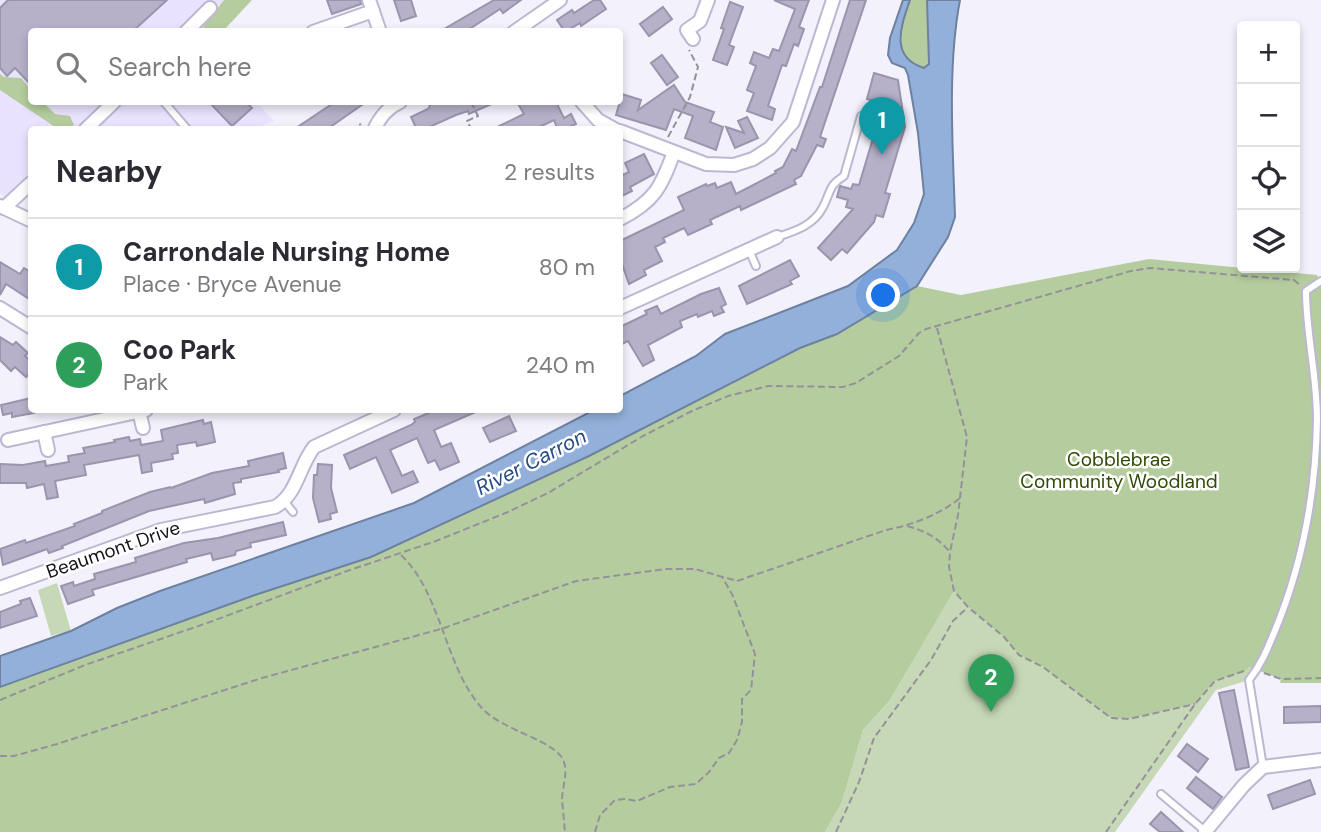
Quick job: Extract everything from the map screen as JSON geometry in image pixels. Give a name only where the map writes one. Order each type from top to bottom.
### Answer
[{"type":"street","points":[[531,27],[560,0]]},
{"type":"street","points":[[693,39],[687,30],[700,21],[708,0]]},
{"type":"street","points":[[623,132],[706,164],[734,166],[770,148],[793,122],[834,0]]},
{"type":"street","points":[[189,28],[208,4]]},
{"type":"street","points":[[322,28],[371,5],[379,28]]},
{"type":"street","points":[[89,126],[111,105]]},
{"type":"street","points":[[376,126],[393,105]]},
{"type":"street","points":[[585,105],[598,120],[610,126]]},
{"type":"street","points":[[623,217],[653,197],[662,184],[668,150]]},
{"type":"street","points":[[28,185],[2,207],[28,219]]},
{"type":"street","points":[[623,308],[778,237]]},
{"type":"street","points":[[0,308],[28,326]]},
{"type":"street","points":[[81,413],[83,423]]},
{"type":"street","points":[[8,440],[129,413]]},
{"type":"street","points":[[143,413],[143,428]]},
{"type":"street","name":"Beaumont Drive","points":[[0,588],[161,530],[275,507],[289,507],[291,493],[304,459],[314,447],[388,413]]},
{"type":"street","points":[[44,432],[48,450]]},
{"type":"street","points":[[1205,832],[1244,785],[1263,767],[1321,760]]},
{"type":"lane","points":[[167,105],[185,126]]},
{"type":"lane","points":[[778,237],[800,230],[822,209],[832,184],[844,176],[861,116]]},
{"type":"lane","points":[[749,250],[756,266]]},
{"type":"lane","points":[[1263,767],[1249,680],[1288,599],[1308,516],[1317,417],[1306,290],[1321,281]]},
{"type":"lane","points":[[1161,794],[1205,832]]},
{"type":"path","points":[[668,150],[690,97],[698,67],[689,50],[693,39]]},
{"type":"path","points":[[470,126],[467,121],[478,116],[472,105]]},
{"type":"path","points":[[0,700],[85,665],[400,554],[496,517],[538,498],[643,436],[728,396],[768,386],[843,387],[856,383],[899,356],[919,333],[937,327],[1131,271],[1150,268],[1294,280],[1306,290]]},
{"type":"path","points":[[937,327],[967,437],[950,552],[949,567],[954,591],[1020,655],[1043,667],[1111,718],[1129,719],[1195,704]]},
{"type":"path","points":[[0,756],[13,756],[57,744],[262,678],[441,629],[576,581],[666,569],[695,569],[737,581],[886,530],[907,526],[949,507],[960,498]]},
{"type":"path","points":[[907,526],[925,531],[942,542],[950,552]]},
{"type":"path","points":[[400,554],[413,566],[470,690],[481,707],[495,720],[556,749],[564,762],[562,798],[565,832]]},
{"type":"path","points":[[595,832],[600,815],[615,800],[637,802],[670,787],[696,784],[719,758],[729,753],[737,740],[742,722],[743,699],[751,690],[755,654],[732,594],[721,577]]},
{"type":"path","points":[[836,832],[859,782],[874,738],[931,660],[953,621],[968,607]]},
{"type":"path","points":[[1106,832],[1195,704],[1215,681],[1245,671],[1249,667],[1281,679],[1321,678]]},
{"type":"shaded area","points":[[0,0],[233,0],[207,28],[28,28],[28,105],[259,105],[274,121],[261,126],[28,126],[28,187],[13,202],[0,194]]},
{"type":"green space","points":[[224,0],[252,0],[226,28],[202,28]]},
{"type":"green space","points":[[910,0],[927,0],[929,64],[924,68],[906,56],[900,40]]},
{"type":"green space","points":[[0,74],[4,77],[21,78],[28,86],[28,105],[46,105],[55,114],[70,116],[74,125],[54,126],[0,90]]},
{"type":"green space","name":"Cobblebrae Community Woodland","points":[[1149,259],[1237,267],[1237,273],[1317,275],[1321,284],[1321,683],[1280,683],[1281,679],[1249,667],[1245,671],[1215,681],[1195,704],[1129,719],[1111,718],[1043,667],[1019,655],[1004,637],[968,607],[954,591],[890,700],[863,730],[842,802],[825,832],[0,832],[0,687],[255,595],[371,557],[589,456],[800,348],[837,334],[917,286],[961,295]]},
{"type":"green space","points":[[57,583],[71,631],[51,636],[38,590]]},
{"type":"green space","points":[[954,591],[968,607],[1004,637],[1019,655],[1043,667],[1111,718],[1129,719],[1195,704],[1215,681],[1249,667],[1257,670],[1249,680],[1216,690],[1115,832],[825,832],[842,802],[863,730],[890,700]]},
{"type":"water","name":"River Carron","points":[[903,0],[910,0],[900,40],[906,56],[924,68],[929,64],[927,0],[960,0],[952,80],[955,217],[948,237],[917,286],[837,334],[800,348],[589,456],[371,557],[255,595],[0,687],[0,656],[71,631],[117,608],[160,591],[414,503],[588,413],[623,413],[623,394],[696,356],[725,334],[848,286],[897,250],[914,223],[924,194],[918,133],[908,75],[905,68],[892,63],[888,55],[890,38]]},
{"type":"building","points":[[8,0],[167,0],[136,28],[28,28],[28,82],[15,68],[7,76],[0,68],[0,8]]},
{"type":"building","points":[[327,0],[360,0],[361,4],[332,14]]},
{"type":"building","points":[[394,0],[411,0],[416,16],[401,21]]},
{"type":"building","points":[[494,0],[521,0],[503,13],[500,9],[471,28],[446,28]]},
{"type":"building","points":[[594,0],[600,0],[606,9],[581,26],[580,23],[572,28],[562,28],[557,20],[572,10],[574,13]]},
{"type":"building","points":[[774,0],[809,0],[799,27],[804,29],[798,46],[794,44],[786,66],[782,65],[768,106],[775,109],[772,120],[747,111],[754,93],[747,90],[756,66],[750,63],[754,52],[769,58],[773,49],[779,51],[795,9]]},
{"type":"building","points":[[850,0],[866,0],[820,137],[826,139],[823,147],[817,145],[801,176],[794,180],[796,184],[741,210],[740,206],[710,220],[712,224],[688,235],[684,228],[663,238],[665,242],[655,247],[662,261],[644,270],[646,275],[629,284],[623,267],[623,240],[684,210],[678,197],[706,184],[715,183],[717,188],[731,182],[736,194],[776,173],[775,171],[783,167],[792,149],[796,151],[822,87]]},
{"type":"building","points":[[730,2],[743,7],[729,45],[734,47],[727,65],[713,60]]},
{"type":"building","points":[[663,7],[672,19],[649,36],[640,24]]},
{"type":"building","points":[[662,55],[678,77],[667,85],[651,63]]},
{"type":"building","points":[[874,73],[898,80],[905,127],[885,193],[890,194],[883,217],[876,215],[874,222],[847,253],[842,249],[831,260],[818,248],[853,209],[846,207],[848,200],[837,197],[840,186],[851,189],[853,184],[859,185],[877,125],[874,101],[867,99]]},
{"type":"building","points":[[674,85],[685,102],[714,112],[710,122],[723,127],[716,150],[685,138],[693,116],[674,109],[666,130],[616,115],[619,105],[623,105],[623,94],[641,100],[638,110]]},
{"type":"building","points":[[212,105],[249,105],[252,108],[232,126]]},
{"type":"building","points":[[330,105],[362,105],[332,126],[299,126]]},
{"type":"building","points":[[489,105],[431,126],[415,126],[411,117],[430,106]]},
{"type":"building","points":[[519,105],[558,105],[564,118],[571,114],[576,124],[556,126],[554,120],[541,126],[499,126],[524,114]]},
{"type":"building","points":[[747,117],[758,138],[735,148],[726,127],[744,133],[738,121]]},
{"type":"building","points":[[644,154],[654,174],[630,187],[632,191],[623,196],[623,175],[629,172],[625,163]]},
{"type":"building","points":[[790,260],[799,276],[790,281],[792,284],[747,304],[739,286]]},
{"type":"building","points":[[0,262],[20,274],[24,268],[28,270],[28,298],[6,284],[0,295]]},
{"type":"building","points":[[719,288],[726,304],[721,307],[724,312],[714,316],[712,311],[698,317],[697,314],[680,321],[682,327],[648,345],[654,360],[643,366],[628,341],[623,344],[623,326],[657,306],[661,314]]},
{"type":"building","points":[[0,337],[13,345],[16,342],[28,353],[25,356],[28,359],[28,375],[26,377],[15,367],[11,371],[0,360]]},
{"type":"building","points":[[28,399],[28,413],[34,413],[12,417],[12,413],[3,415],[1,405]]},
{"type":"building","points":[[429,413],[473,413],[434,430],[441,447],[451,443],[459,462],[440,470],[435,460],[428,463],[417,438],[390,450],[402,476],[413,471],[418,482],[392,493],[376,457],[350,469],[344,455],[411,425],[415,422],[414,419]]},
{"type":"building","points":[[509,416],[516,431],[490,442],[483,428]]},
{"type":"building","points":[[203,420],[204,424],[211,422],[215,442],[197,446],[196,442],[177,445],[178,453],[172,454],[173,459],[151,463],[152,471],[142,473],[139,455],[84,465],[86,475],[55,481],[58,497],[47,499],[44,484],[27,488],[26,483],[0,483],[0,464],[23,465],[45,461],[46,466],[69,462],[68,456],[85,453],[83,448],[129,437],[130,441],[140,439],[141,445],[163,441],[161,430]]},
{"type":"building","points":[[283,453],[286,468],[233,483],[235,494],[205,503],[204,499],[149,511],[62,546],[63,548],[49,553],[47,549],[3,565],[0,549],[75,526],[74,524],[102,511],[150,492],[171,488],[212,473],[249,466],[248,461]]},
{"type":"building","points":[[318,464],[332,465],[331,488],[337,512],[330,514],[331,519],[319,522],[313,498],[314,475],[317,475]]},
{"type":"building","points":[[283,522],[286,535],[250,543],[251,547],[236,551],[235,555],[213,560],[211,553],[186,559],[187,562],[92,590],[94,595],[68,604],[61,586],[73,582],[74,586],[95,579],[94,574],[136,562],[135,558],[184,543],[218,538]]},
{"type":"building","points":[[30,598],[37,616],[0,628],[0,612]]},
{"type":"building","points":[[1234,690],[1249,767],[1236,770],[1219,693]]},
{"type":"building","points":[[1321,706],[1321,722],[1284,723],[1284,707]]},
{"type":"building","points":[[1187,744],[1208,759],[1198,772],[1178,756]]},
{"type":"building","points":[[1196,777],[1222,797],[1213,809],[1187,788]]},
{"type":"building","points":[[1310,780],[1315,794],[1273,809],[1268,795]]},
{"type":"building","points":[[1161,812],[1183,832],[1160,832],[1150,824]]},
{"type":"place","name":"Carrondale Nursing Home","points":[[882,155]]},
{"type":"place","name":"Coo Park","points":[[991,712]]}]
